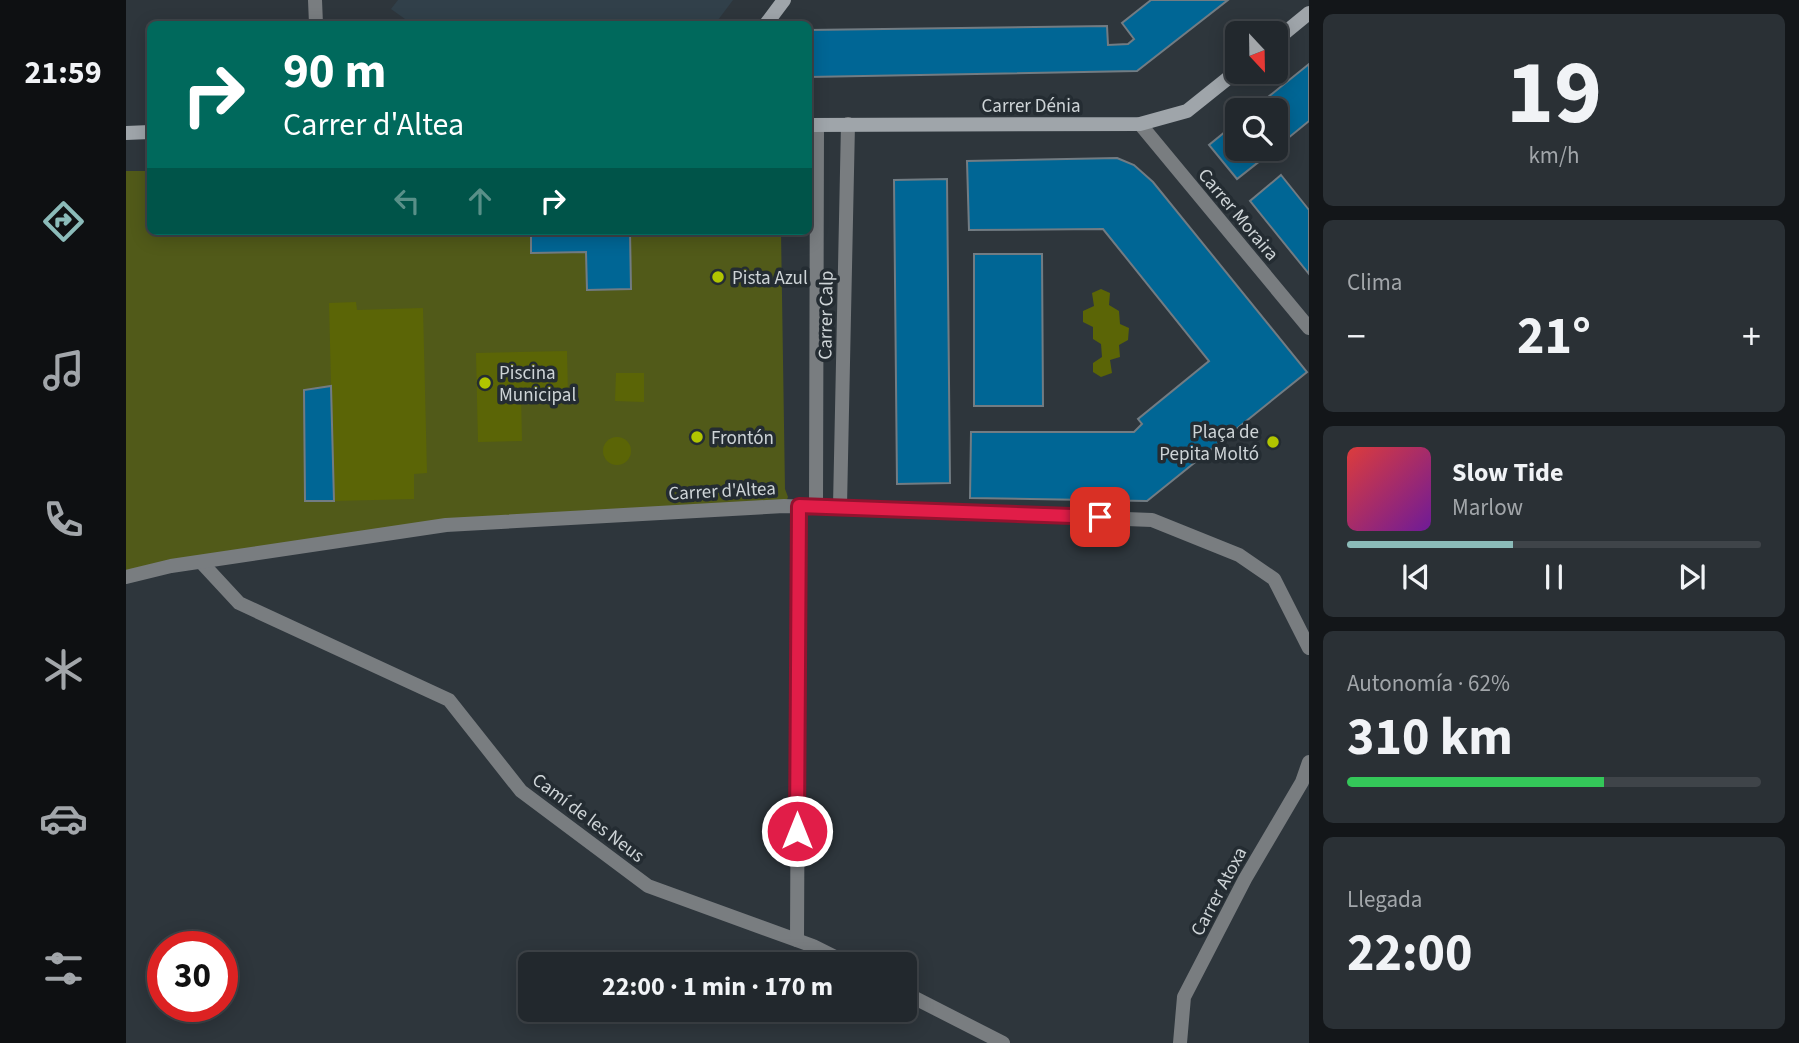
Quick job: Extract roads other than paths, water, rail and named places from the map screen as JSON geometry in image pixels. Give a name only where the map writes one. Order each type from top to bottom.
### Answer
[{"type":"street","points":[[315,0],[316,21]]},
{"type":"street","points":[[768,21],[784,0]]},
{"type":"street","points":[[1288,30],[1309,13]]},
{"type":"street","name":"Carrer Dénia","points":[[813,125],[1140,124],[1187,111],[1225,81]]},
{"type":"street","name":"Carrer Calp","points":[[840,506],[848,124]]},
{"type":"street","name":"Carrer Moraira","points":[[1140,124],[1309,328]]},
{"type":"street","name":"Carrer Calp","points":[[813,125],[816,505]]},
{"type":"street","points":[[126,133],[147,132]]},
{"type":"street","name":"Carrer d'Altea","points":[[126,577],[201,562],[446,525],[816,505],[1152,520],[1239,555],[1274,579],[1309,649]]},
{"type":"street","points":[[797,940],[799,506]]},
{"type":"street","name":"Camí de les Neus","points":[[201,562],[239,603],[449,700],[521,791],[648,886],[823,952]]},
{"type":"street","name":"Carrer Atoxa","points":[[1180,1043],[1184,997],[1245,879],[1302,782],[1309,762]]},
{"type":"street","points":[[917,999],[1003,1043]]},
{"type":"place","name":"Pista Azul","points":[[718,277]]},
{"type":"place","name":"Piscina Municipal","points":[[485,383]]},
{"type":"place","name":"Frontón","points":[[697,437]]},
{"type":"place","name":"Plaça de Pepita Moltó","points":[[1273,442]]}]
